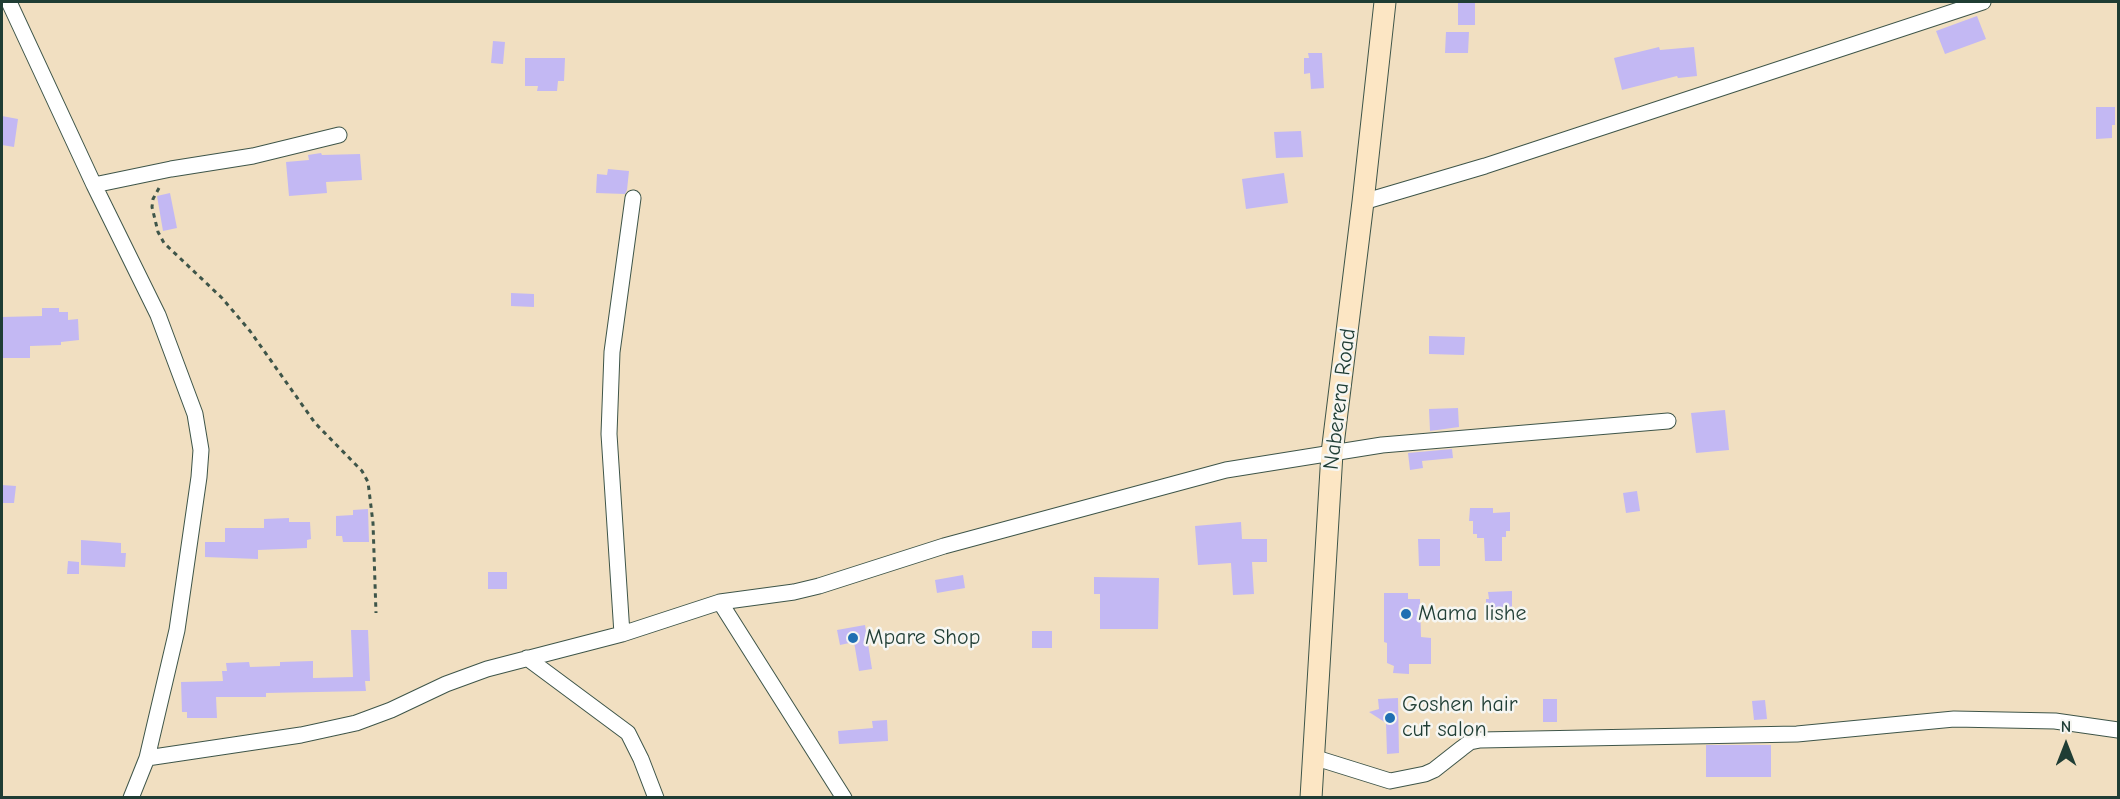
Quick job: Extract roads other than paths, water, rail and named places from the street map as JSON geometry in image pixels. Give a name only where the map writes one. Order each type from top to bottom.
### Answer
[{"type":"street","points":[[9,2],[94,185],[158,315],[195,414],[201,450],[195,518],[177,630],[147,758],[131,798]]},
{"type":"street","name":"Naberera Road","points":[[1311,798],[1332,453],[1385,2]]},
{"type":"street","points":[[1363,202],[1485,166],[1983,2]]},
{"type":"street","points":[[94,185],[171,168],[253,156],[339,135]]},
{"type":"street","points":[[622,634],[609,434],[612,352],[633,198]]},
{"type":"street","points":[[147,758],[301,735],[356,723],[487,669],[622,634],[720,602],[794,592],[819,586],[954,543],[1226,470],[1382,445],[1467,436],[1668,421]]},
{"type":"street","points":[[720,602],[844,798]]},
{"type":"street","points":[[527,658],[628,733],[656,798]]},
{"type":"street","points":[[1313,758],[1385,780],[1396,781],[1434,770],[1470,742],[1480,740],[1797,734],[1954,719],[2055,721],[2118,730]]},
{"type":"place","name":"Mama lishe","points":[[1406,614]]},
{"type":"place","name":"Mpare Shop","points":[[853,638]]},
{"type":"place","name":"Goshen hair cut salon","points":[[1390,718]]}]
